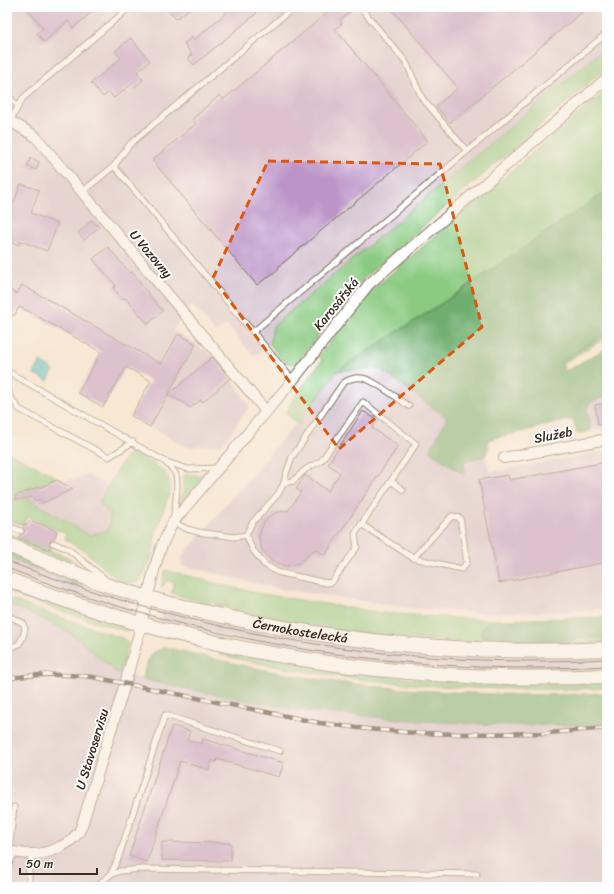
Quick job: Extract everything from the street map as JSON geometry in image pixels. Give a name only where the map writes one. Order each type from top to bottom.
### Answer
[{"type":"main road","name":"Černokostelecká","points":[[7,544],[51,564],[115,588],[203,612],[322,635],[437,647],[547,651],[607,649]]},
{"type":"main road","name":"Černokostelecká","points":[[7,579],[93,609],[142,624],[264,653],[375,669],[430,674],[486,677],[556,678],[607,676]]},
{"type":"street","name":"Karosářská","points":[[147,597],[162,545],[173,522],[293,380],[369,284],[607,78]]},
{"type":"street","name":"U Vozovny","points":[[8,124],[35,136],[266,411]]},
{"type":"street","name":"Služeb","points":[[504,458],[607,439]]},
{"type":"street","name":"U Stavoservisu","points":[[10,852],[32,854],[48,851],[64,845],[78,834],[123,691],[142,624],[147,597]]},
{"type":"lane","points":[[8,124],[23,98],[130,7]]},
{"type":"lane","points":[[82,192],[114,166],[130,144],[294,7]]},
{"type":"lane","points":[[360,7],[406,62],[422,98],[467,151]]},
{"type":"lane","points":[[253,332],[607,33]]},
{"type":"lane","points":[[7,95],[18,106]]},
{"type":"lane","points":[[114,166],[293,380]]},
{"type":"lane","points":[[7,372],[9,395],[19,409],[109,457],[133,442]]},
{"type":"lane","points":[[7,372],[133,442],[164,461],[188,469],[219,468]]},
{"type":"lane","points":[[246,535],[252,524],[278,494],[284,483],[292,457],[343,383],[351,378],[371,380],[409,406]]},
{"type":"lane","points":[[246,535],[253,550],[264,564],[276,572],[326,583],[332,582],[357,547],[355,534],[361,524],[416,444],[362,402],[320,461],[306,469],[294,481],[284,483]]},
{"type":"lane","points":[[164,461],[175,474],[177,481],[173,522],[187,529],[198,532],[234,537],[246,535]]},
{"type":"lane","points":[[391,481],[403,490]]},
{"type":"lane","points":[[361,524],[413,558],[462,568],[467,562],[460,518],[452,516],[413,558]]},
{"type":"lane","points":[[7,525],[21,531]]},
{"type":"lane","points":[[53,544],[68,549],[115,588]]},
{"type":"lane","points":[[7,617],[23,622],[25,629],[19,644],[7,649]]},
{"type":"lane","points":[[110,875],[118,859],[165,715],[280,751]]},
{"type":"lane","points":[[7,868],[14,807]]},
{"type":"lane","points":[[29,887],[29,870],[32,854]]},
{"type":"lane","points":[[95,887],[110,875],[142,869],[477,874]]},
{"type":"highlighted area","points":[[268,161],[440,164],[482,327],[339,449],[213,278]]},
{"type":"shaded area","points":[[7,7],[607,7],[607,46],[273,326],[270,344],[254,357],[227,325],[216,333],[192,305],[184,312],[173,331],[213,356],[231,377],[250,406],[222,445],[187,447],[131,416],[150,381],[126,367],[103,407],[78,393],[101,352],[19,308],[14,316],[7,311]]},
{"type":"shaded area","points":[[380,369],[447,418],[464,474],[464,461],[485,456],[490,472],[607,451],[607,609],[477,613],[410,608],[274,588],[181,565],[182,556],[296,423],[298,425],[337,371]]},
{"type":"shaded area","points":[[607,396],[607,428],[590,431],[586,408],[591,402]]},
{"type":"shaded area","points":[[87,475],[108,486],[99,502],[110,515],[109,530],[89,535],[20,494],[56,477],[65,481]]},
{"type":"shaded area","points":[[7,558],[96,590],[99,588],[131,600],[128,612],[79,598],[7,572]]},
{"type":"shaded area","points":[[7,603],[70,632],[116,672],[186,689],[585,725],[607,723],[607,887],[7,887]]},
{"type":"shaded area","points":[[165,608],[164,610],[187,616],[275,635],[275,633],[607,655],[607,670],[508,671],[389,664],[272,648],[273,646],[161,621],[161,623],[160,621],[163,609]]},
{"type":"green space","points":[[607,46],[607,67],[364,278],[301,357],[303,360],[292,364],[280,357],[270,344],[273,326]]},
{"type":"green space","points":[[607,90],[607,191],[450,298],[337,371],[298,425],[286,413],[292,401],[322,360],[319,356],[373,289]]},
{"type":"green space","points":[[607,191],[607,333],[561,362],[566,371],[607,348],[607,396],[591,402],[587,408],[590,431],[577,434],[573,419],[488,440],[489,447],[485,456],[464,461],[464,475],[430,451],[447,418],[380,369],[337,371],[450,298]]},
{"type":"green space","points":[[607,333],[607,337],[562,364],[561,362]]},
{"type":"green space","points":[[7,451],[56,477],[21,494],[89,535],[109,530],[110,515],[99,502],[119,467],[131,451],[164,471],[169,480],[170,491],[156,533],[151,559],[140,581],[133,583],[121,583],[86,552],[65,539],[66,533],[28,517],[23,525],[7,519]]},
{"type":"green space","points":[[187,474],[201,476],[202,480],[181,506],[179,504],[183,491],[183,477]]},
{"type":"green space","points":[[7,533],[69,558],[82,569],[8,538]]},
{"type":"green space","points":[[7,551],[83,584],[80,585],[7,558]]},
{"type":"green space","points":[[165,570],[263,594],[381,613],[492,620],[484,624],[491,642],[509,641],[531,645],[438,641],[352,633],[234,612],[235,609],[215,605],[215,603],[211,602],[210,604],[171,593],[175,584],[168,580],[161,588]]},
{"type":"green space","points":[[7,585],[125,626],[129,632],[22,597],[7,591]]},
{"type":"green space","points":[[7,598],[122,638],[128,643],[120,673],[116,672],[70,632],[7,603]]},
{"type":"green space","points":[[607,617],[607,640],[596,637],[585,637],[562,644],[531,645],[509,641],[485,642],[482,635],[482,629],[492,620]]},
{"type":"green space","points":[[596,637],[607,640],[607,643],[562,644],[579,638]]},
{"type":"green space","points":[[164,647],[285,674],[381,687],[472,693],[569,695],[607,693],[607,723],[585,725],[499,725],[410,720],[305,711],[141,679],[153,653]]},
{"type":"green space","points":[[221,650],[382,676],[477,683],[546,684],[607,682],[607,688],[510,689],[364,680],[268,665],[220,655]]},
{"type":"water","points":[[40,362],[54,370],[48,381],[34,374]]},
{"type":"building","points":[[26,7],[98,7],[73,28],[68,21],[44,42],[37,33],[43,28]]},
{"type":"building","points":[[166,7],[191,7],[176,19]]},
{"type":"building","points":[[233,7],[251,7],[257,13],[194,65],[188,58],[192,54],[184,44],[192,37],[194,40]]},
{"type":"building","points":[[334,7],[356,7],[340,20],[342,23],[335,29],[428,141],[278,267],[279,268],[272,274],[257,285],[152,160],[196,124],[192,119],[220,95],[224,99]]},
{"type":"building","points":[[390,7],[588,7],[450,123],[436,106],[458,88]]},
{"type":"building","points":[[131,38],[150,61],[137,72],[143,80],[135,87],[132,84],[114,98],[109,92],[103,97],[91,83],[121,58],[115,51]]},
{"type":"building","points":[[31,158],[39,162],[36,170],[27,166]]},
{"type":"building","points":[[21,184],[39,190],[31,213],[58,224],[47,251],[21,241],[19,245],[7,241],[7,220]]},
{"type":"building","points":[[92,220],[99,227],[84,240],[78,233]]},
{"type":"building","points":[[108,247],[130,273],[132,272],[141,283],[140,284],[163,311],[148,324],[125,298],[122,299],[113,288],[116,286],[93,259]]},
{"type":"building","points":[[22,285],[161,364],[178,334],[196,344],[150,427],[131,416],[151,381],[126,367],[103,407],[78,393],[101,352],[19,307],[14,316],[7,311],[7,288],[17,294]]},
{"type":"building","points":[[212,357],[230,378],[203,402],[201,400],[190,408],[185,403],[168,395]]},
{"type":"building","points":[[607,403],[607,424],[598,425],[595,405]]},
{"type":"building","points":[[363,411],[377,420],[372,428],[398,446],[325,555],[316,549],[299,563],[285,566],[271,561],[262,550],[259,536],[264,522],[275,513],[289,510],[301,492],[296,489],[305,475],[328,491],[340,473],[328,464]]},
{"type":"building","points":[[607,462],[607,562],[499,583],[479,480],[508,475],[509,480]]},
{"type":"building","points":[[57,480],[73,489],[42,503],[40,499],[35,501],[33,497],[16,500],[15,496]]},
{"type":"building","points":[[30,520],[57,531],[54,539],[49,542],[51,546],[49,550],[19,538],[20,535],[25,532],[23,528],[25,524],[28,525]]},
{"type":"building","points":[[172,726],[190,731],[187,740],[202,744],[203,739],[284,763],[279,777],[217,759],[216,762],[212,760],[209,770],[180,761],[147,862],[129,856]]},
{"type":"building","points":[[162,842],[231,843],[231,861],[162,860]]},
{"type":"tram line","points":[[7,561],[79,587],[152,609],[227,627],[302,642],[378,652],[454,659],[530,661],[607,659]]},
{"type":"tram line","points":[[7,568],[79,594],[152,616],[227,634],[302,649],[378,659],[455,666],[531,668],[607,666]]},
{"type":"railway","points":[[7,679],[50,675],[93,677],[320,723],[415,733],[548,733],[607,728]]}]
